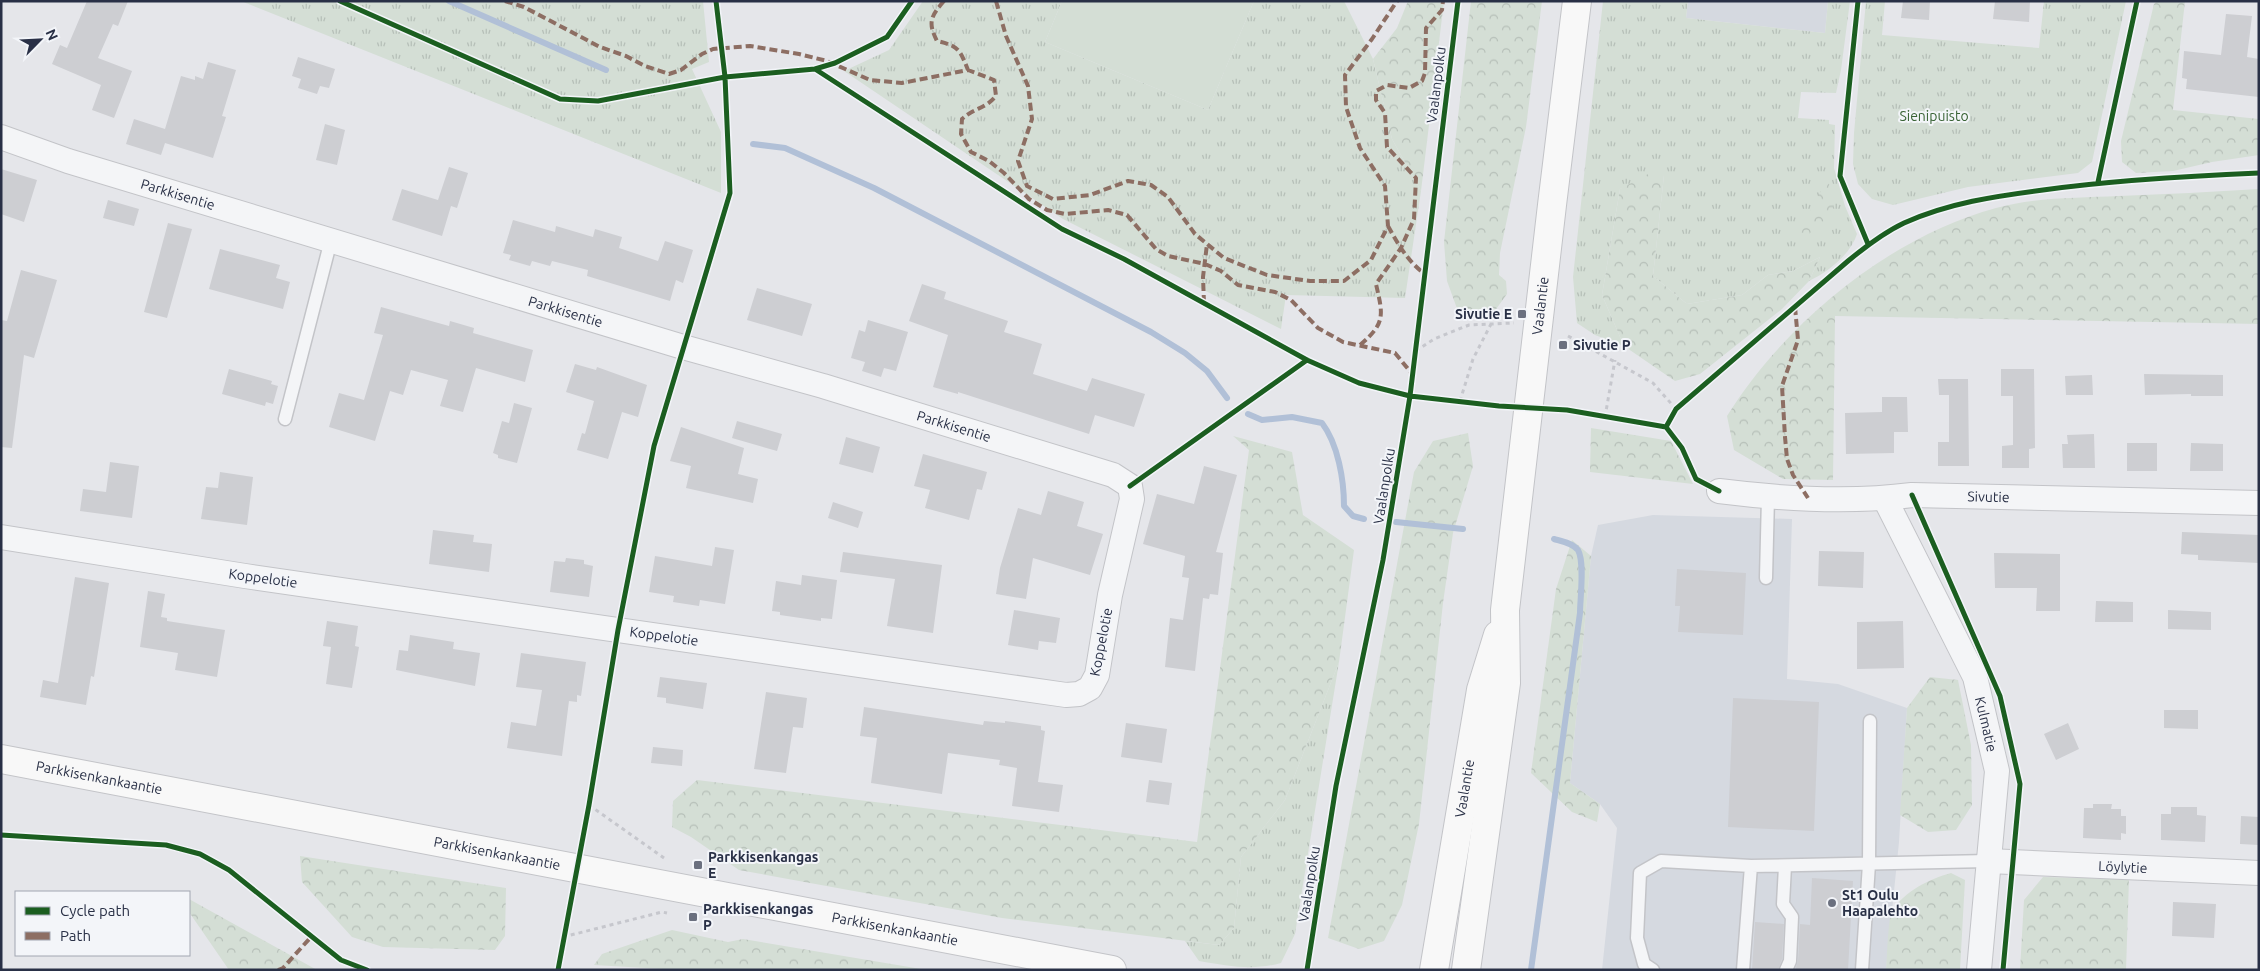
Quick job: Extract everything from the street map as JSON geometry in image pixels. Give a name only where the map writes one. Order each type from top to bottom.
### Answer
[{"type":"street","name":"Vaalantie","points":[[1466,970],[1506,683],[1506,610],[1577,1]]},
{"type":"street","name":"Parkkisentie","points":[[1,137],[68,161],[683,347],[823,386],[1113,475],[1130,486]]},
{"type":"street","name":"Koppelotie","points":[[1,537],[255,577],[1066,695],[1079,694],[1090,688],[1096,675],[1110,595],[1132,499],[1130,486]]},
{"type":"street","name":"Sivutie","points":[[1719,491],[1768,497],[1885,499],[1912,495],[2259,503]]},
{"type":"street","name":"Kulmatie","points":[[1885,499],[1974,677],[1997,770],[1979,970]]},
{"type":"street","name":"Vaalantie","points":[[1434,970],[1481,690],[1506,610]]},
{"type":"street","name":"Parkkisenkankaantie","points":[[1,759],[1112,970]]},
{"type":"street","name":"Löylytie","points":[[1988,861],[2259,873]]},
{"type":"lane","points":[[285,419],[331,240]]},
{"type":"lane","points":[[1766,578],[1768,497]]},
{"type":"lane","points":[[1862,970],[1869,864],[1870,721]]},
{"type":"lane","points":[[1653,970],[1644,964],[1637,938],[1640,873],[1660,861],[1785,866],[1988,861]]},
{"type":"lane","points":[[1743,970],[1751,866]]},
{"type":"lane","points":[[1785,866],[1783,904],[1792,917],[1790,961],[1786,970]]},
{"type":"path","points":[[1416,351],[1434,339],[1469,325],[1518,323]]},
{"type":"path","points":[[1460,401],[1473,359],[1491,324]]},
{"type":"path","points":[[1568,336],[1615,360],[1653,383],[1676,410]]},
{"type":"path","points":[[1415,359],[1417,341]]},
{"type":"path","points":[[1605,416],[1615,360]]},
{"type":"path","points":[[1452,400],[1470,402]]},
{"type":"path","points":[[1671,418],[1683,403]]},
{"type":"path","points":[[1595,415],[1614,418]]},
{"type":"path","points":[[588,815],[591,795]]},
{"type":"path","points":[[589,805],[662,858],[671,860]]},
{"type":"path","points":[[564,936],[662,912],[670,913]]},
{"type":"path","points":[[562,945],[565,927]]},
{"type":"shaded area","points":[[1688,1],[1828,1],[1825,33],[1686,18]]},
{"type":"shaded area","points":[[1653,515],[1792,519],[1787,679],[1838,684],[1907,708],[1899,842],[1886,970],[1602,970],[1617,828],[1600,804],[1570,783],[1591,556],[1598,525]]},
{"type":"green space","points":[[241,1],[703,1],[709,62],[692,69],[721,132],[721,193]]},
{"type":"green space","points":[[923,1],[1062,1],[1045,42],[1208,110],[1254,1],[1344,1],[1373,59],[1392,139],[1421,191],[1405,298],[1286,295],[1281,329],[1063,219],[844,71],[889,50]]},
{"type":"green space","points":[[1062,1],[1254,1],[1208,110],[1045,42]]},
{"type":"green space","points":[[1408,1],[1444,1],[1421,191],[1392,139],[1373,59],[1397,28]]},
{"type":"green space","points":[[1471,1],[1542,1],[1526,127],[1500,253],[1499,275],[1506,281],[1507,294],[1494,312],[1459,314],[1447,281],[1444,242]]},
{"type":"green space","points":[[1603,1],[1688,1],[1686,18],[1825,33],[1828,1],[1850,1],[1836,93],[1801,92],[1798,118],[1829,120],[1829,124],[1835,125],[1834,168],[1845,206],[1857,234],[1854,242],[1838,262],[1824,273],[1809,281],[1820,257],[1793,271],[1768,275],[1742,295],[1687,304],[1653,276],[1664,175],[1620,189],[1602,295],[1624,346],[1595,335],[1577,323],[1573,277]]},
{"type":"green space","name":"Sienipuisto","points":[[1866,1],[1885,1],[1882,35],[2039,48],[2044,1],[2126,1],[2092,162],[2078,173],[1968,187],[1893,205],[1872,199],[1858,184],[1853,164]]},
{"type":"green space","points":[[2157,1],[2185,1],[2173,110],[2259,119],[2259,155],[2212,162],[2173,171],[2136,173],[2122,162],[2121,141],[2154,4]]},
{"type":"green space","points":[[1648,174],[1664,175],[1653,276],[1687,304],[1742,295],[1768,275],[1793,271],[1820,257],[1809,281],[1782,309],[1700,374],[1675,381],[1624,346],[1602,295],[1620,189]]},
{"type":"green space","points":[[1828,178],[1836,224],[1795,239]]},
{"type":"green space","points":[[2259,189],[2259,324],[1835,316],[1833,480],[1783,479],[1734,450],[1727,416],[1778,348],[1809,317],[1843,288],[1879,262],[1917,240],[1956,221],[2011,204],[2057,199]]},
{"type":"green space","points":[[1591,428],[1671,441],[1693,484],[1590,472]]},
{"type":"green space","points":[[1468,433],[1473,466],[1453,533],[1443,603],[1419,824],[1402,905],[1384,941],[1359,949],[1328,938],[1414,472],[1433,441]]},
{"type":"green space","points":[[1233,436],[1292,452],[1303,515],[1354,550],[1339,662],[1285,800],[1241,857],[1234,928],[1219,945],[1002,918],[739,870],[691,837],[672,827],[673,801],[697,780],[1197,842],[1249,450]]},
{"type":"green space","points":[[1572,540],[1591,556],[1570,783],[1600,804],[1597,822],[1572,812],[1531,773],[1556,589]]},
{"type":"green space","points":[[1339,662],[1295,934],[1281,963],[1250,967],[1199,961],[1185,941],[1219,945],[1234,928],[1241,857],[1285,800]]},
{"type":"green space","points":[[1930,677],[1958,680],[1971,745],[1972,805],[1956,830],[1928,832],[1900,815],[1907,708]]},
{"type":"green space","points":[[300,856],[506,888],[505,936],[495,950],[383,947],[352,937],[302,882]]},
{"type":"green space","points":[[1951,873],[1965,880],[1960,970],[1886,970],[1892,911],[1904,897],[1918,887]]},
{"type":"green space","points":[[2043,877],[2129,879],[2126,970],[2020,970],[2024,900]]},
{"type":"green space","points":[[190,900],[317,970],[229,970],[190,913]]},
{"type":"green space","points":[[672,930],[728,942],[743,939],[927,970],[680,970],[594,965],[602,954]]},
{"type":"building","points":[[87,1],[128,1],[118,26],[113,24],[98,58],[132,71],[114,118],[92,110],[101,85],[52,64],[60,45],[67,48]]},
{"type":"building","points":[[1903,1],[1930,1],[1929,20],[1901,18]]},
{"type":"building","points":[[1995,1],[2030,1],[2029,22],[1993,19]]},
{"type":"building","points":[[2226,14],[2252,16],[2247,57],[2259,59],[2259,97],[2186,89],[2187,79],[2182,78],[2184,51],[2221,55]]},
{"type":"building","points":[[298,57],[335,69],[329,88],[320,86],[317,94],[298,88],[301,79],[292,76]]},
{"type":"building","points":[[208,62],[236,70],[222,116],[226,117],[213,158],[165,143],[161,155],[126,144],[134,119],[165,129],[181,76],[195,80],[195,76],[203,79]]},
{"type":"building","points":[[325,124],[345,130],[337,165],[316,160]]},
{"type":"building","points":[[449,167],[468,173],[457,208],[451,206],[442,236],[392,220],[402,189],[438,200]]},
{"type":"building","points":[[1,169],[37,180],[24,222],[1,214]]},
{"type":"building","points":[[108,200],[139,209],[134,226],[103,218]]},
{"type":"building","points":[[513,220],[555,232],[556,226],[593,237],[595,229],[622,237],[619,248],[658,261],[665,241],[693,250],[683,283],[676,280],[670,301],[587,276],[588,270],[552,261],[550,266],[532,261],[530,266],[509,260],[511,255],[503,253]]},
{"type":"building","points":[[168,223],[192,229],[167,318],[144,312]]},
{"type":"building","points":[[220,249],[280,265],[276,278],[290,282],[283,309],[209,289]]},
{"type":"building","points":[[21,270],[57,280],[34,358],[24,355],[12,448],[1,447],[1,320],[7,321]]},
{"type":"building","points":[[922,284],[946,292],[944,299],[1008,321],[1004,332],[1042,344],[1033,374],[1087,391],[1092,378],[1145,394],[1134,427],[1095,415],[1089,434],[958,392],[958,394],[933,387],[948,335],[909,321]]},
{"type":"building","points":[[757,288],[812,304],[802,336],[747,320]]},
{"type":"building","points":[[381,307],[449,326],[450,321],[474,328],[473,333],[533,350],[525,382],[476,368],[463,412],[440,406],[448,380],[411,370],[403,395],[390,391],[375,441],[329,427],[339,393],[364,400],[383,335],[374,333]]},
{"type":"building","points":[[868,320],[908,332],[896,371],[884,368],[881,377],[862,371],[865,362],[851,358],[859,330],[865,332]]},
{"type":"building","points":[[575,364],[596,370],[597,367],[647,385],[638,417],[622,412],[608,459],[577,450],[582,433],[585,434],[594,401],[566,392]]},
{"type":"building","points":[[229,369],[272,381],[271,384],[278,386],[273,404],[266,402],[265,406],[222,394]]},
{"type":"building","points":[[2001,369],[2034,369],[2035,448],[2029,449],[2029,468],[2002,468],[2002,446],[2013,445],[2013,396],[2001,396]]},
{"type":"building","points":[[2144,374],[2223,375],[2223,396],[2191,396],[2191,394],[2145,395]]},
{"type":"building","points":[[2092,375],[2093,395],[2066,395],[2065,376]]},
{"type":"building","points":[[1938,379],[1968,379],[1969,466],[1938,466],[1938,442],[1949,442],[1949,395],[1939,395]]},
{"type":"building","points":[[1882,397],[1907,397],[1908,432],[1894,432],[1894,453],[1846,454],[1845,413],[1882,412]]},
{"type":"building","points":[[514,403],[532,408],[517,463],[498,458],[498,455],[493,453],[502,421],[509,423]]},
{"type":"building","points":[[737,421],[782,434],[777,451],[732,438]]},
{"type":"building","points":[[681,427],[744,448],[738,474],[758,479],[753,503],[686,488],[691,466],[670,461]]},
{"type":"building","points":[[2094,434],[2095,468],[2063,468],[2062,444],[2068,444],[2067,435]]},
{"type":"building","points":[[846,437],[880,447],[873,473],[839,464]]},
{"type":"building","points":[[2127,443],[2157,443],[2157,471],[2127,471]]},
{"type":"building","points":[[2191,443],[2223,444],[2223,471],[2190,471]]},
{"type":"building","points":[[923,454],[987,472],[982,490],[977,489],[969,520],[925,508],[930,490],[914,486]]},
{"type":"building","points":[[110,462],[139,466],[132,518],[80,511],[83,489],[106,492]]},
{"type":"building","points":[[1204,466],[1237,475],[1216,552],[1223,553],[1218,595],[1210,594],[1209,599],[1203,598],[1195,671],[1165,667],[1170,618],[1183,620],[1189,578],[1182,577],[1185,556],[1143,544],[1157,494],[1194,504]]},
{"type":"building","points":[[220,472],[253,477],[247,525],[201,519],[206,487],[218,488]]},
{"type":"building","points":[[1048,491],[1084,502],[1077,526],[1103,534],[1090,575],[1033,558],[1026,599],[996,594],[1000,568],[1018,508],[1041,515]]},
{"type":"building","points":[[833,502],[863,512],[858,528],[828,518]]},
{"type":"building","points":[[433,530],[474,535],[473,542],[492,544],[489,572],[429,564]]},
{"type":"building","points":[[2182,532],[2259,535],[2259,563],[2198,560],[2198,555],[2181,554]]},
{"type":"building","points":[[715,547],[734,550],[725,604],[700,600],[699,606],[673,602],[674,596],[649,592],[655,556],[712,566]]},
{"type":"building","points":[[1819,551],[1864,552],[1863,588],[1818,586]]},
{"type":"building","points":[[843,552],[942,565],[933,633],[887,626],[895,579],[840,572]]},
{"type":"building","points":[[1994,553],[2060,554],[2060,611],[2036,611],[2037,588],[1995,588]]},
{"type":"building","points":[[566,558],[584,560],[584,564],[593,566],[589,597],[550,592],[554,561],[565,562]]},
{"type":"building","points":[[1677,569],[1746,573],[1743,635],[1678,632],[1680,606],[1675,606]]},
{"type":"building","points":[[802,575],[837,580],[832,619],[821,618],[821,621],[780,615],[780,612],[772,611],[776,581],[801,585]]},
{"type":"building","points":[[75,577],[109,583],[94,677],[91,676],[86,705],[40,697],[43,680],[58,683]]},
{"type":"building","points":[[148,591],[165,594],[161,617],[167,618],[167,621],[225,630],[217,677],[175,670],[178,653],[140,647]]},
{"type":"building","points":[[2096,601],[2133,602],[2133,622],[2095,622]]},
{"type":"building","points":[[1014,610],[1060,618],[1056,643],[1039,641],[1038,650],[1008,645]]},
{"type":"building","points":[[2168,610],[2211,612],[2211,630],[2168,629]]},
{"type":"building","points":[[327,621],[358,626],[355,646],[359,647],[352,688],[326,684],[331,647],[323,646]]},
{"type":"building","points":[[1903,621],[1904,668],[1857,669],[1857,622]]},
{"type":"building","points":[[410,635],[454,642],[453,649],[480,653],[475,686],[396,670],[399,650],[408,651]]},
{"type":"building","points":[[521,653],[586,662],[581,696],[577,695],[577,702],[569,701],[562,756],[507,748],[511,722],[536,726],[542,690],[516,687]]},
{"type":"building","points":[[660,677],[707,683],[703,709],[666,703],[666,698],[657,697]]},
{"type":"building","points":[[766,692],[807,698],[803,728],[793,727],[786,773],[754,769]]},
{"type":"building","points":[[1733,698],[1819,702],[1814,831],[1728,827]]},
{"type":"building","points":[[864,707],[983,725],[984,721],[1005,723],[1005,721],[1041,726],[1041,730],[1045,731],[1038,782],[1063,785],[1059,812],[1012,806],[1017,768],[999,765],[1000,760],[948,753],[942,794],[871,783],[877,738],[860,736]]},
{"type":"building","points":[[2164,710],[2198,710],[2198,729],[2164,728]]},
{"type":"building","points":[[1126,723],[1167,729],[1162,763],[1121,757]]},
{"type":"building","points":[[2068,723],[2079,749],[2056,760],[2044,734]]},
{"type":"building","points":[[653,747],[683,750],[682,766],[651,763]]},
{"type":"building","points":[[1149,780],[1172,783],[1169,805],[1146,802]]},
{"type":"building","points":[[2093,804],[2112,804],[2111,809],[2121,809],[2121,816],[2126,816],[2126,834],[2121,833],[2121,840],[2083,838],[2084,808],[2093,808]]},
{"type":"building","points":[[2171,807],[2197,807],[2197,815],[2206,816],[2205,842],[2161,840],[2161,814],[2171,814]]},
{"type":"building","points":[[2241,816],[2259,817],[2259,845],[2240,844]]},
{"type":"building","name":"St1 Oulu Haapalehto","points":[[1812,878],[1853,881],[1848,970],[1795,970],[1798,961],[1800,924],[1810,925]]},
{"type":"building","points":[[2173,902],[2216,904],[2214,938],[2172,936]]},
{"type":"building","points":[[1755,922],[1784,924],[1782,959],[1778,970],[1752,970]]},
{"type":"waterway","points":[[449,1],[606,70]]},
{"type":"waterway","points":[[753,144],[785,148],[874,188],[1151,332],[1185,353],[1207,371],[1227,398]]},
{"type":"waterway","points":[[1248,414],[1262,420],[1292,417],[1322,423],[1332,441],[1339,463],[1344,506],[1353,516],[1364,519]]},
{"type":"waterway","points":[[1396,522],[1463,529]]},
{"type":"waterway","points":[[1531,970],[1580,613],[1582,572],[1578,550],[1567,543],[1554,539]]},
{"type":"marked path","points":[[505,1],[524,7],[600,47],[669,74],[681,70],[702,54],[713,49],[750,46],[799,54],[827,61],[870,80],[902,83],[968,70],[994,80],[996,96],[992,101],[962,119],[961,134],[971,152],[989,161],[1004,173],[1029,199],[1047,210],[1065,214],[1108,210],[1127,215],[1156,249],[1168,256],[1205,264],[1221,271],[1238,285],[1275,292],[1291,300],[1318,328],[1343,342],[1395,353],[1413,375]]},
{"type":"marked path","points":[[944,1],[933,16],[932,29],[934,35],[937,41],[958,50],[968,70]]},
{"type":"marked path","points":[[996,1],[1006,36],[1028,86],[1032,119],[1018,161],[1027,186],[1053,199],[1090,195],[1128,181],[1151,185],[1168,197],[1195,234],[1224,258],[1267,275],[1310,281],[1344,281],[1371,260],[1388,226],[1385,186],[1360,148],[1346,107],[1345,75],[1397,1]]},
{"type":"marked path","points":[[1360,345],[1374,331],[1380,318],[1381,311],[1376,284],[1401,248],[1414,219],[1416,178],[1387,147],[1385,113],[1376,100],[1376,91],[1387,85],[1409,88],[1422,81],[1425,73],[1426,28],[1442,10],[1443,1]]},
{"type":"marked path","points":[[1388,226],[1408,258],[1425,274]]},
{"type":"marked path","points":[[1204,303],[1203,277],[1207,244]]},
{"type":"marked path","points":[[1795,307],[1798,340],[1782,386],[1785,437],[1787,459],[1793,475],[1808,498]]},
{"type":"marked path","points":[[278,970],[283,968],[311,937]]},
{"type":"cycle path","points":[[340,1],[560,99],[598,101],[725,77],[815,69],[1062,229],[1124,259],[1307,360],[1359,383],[1410,396],[1499,406],[1567,410],[1666,427],[1682,448],[1696,479],[1719,491]]},
{"type":"cycle path","points":[[558,970],[589,805],[618,630],[654,446],[730,193],[725,77],[716,1]]},
{"type":"cycle path","points":[[815,69],[835,63],[887,37],[912,1]]},
{"type":"cycle path","name":"Vaalanpolku","points":[[1307,970],[1336,786],[1383,560],[1410,396],[1458,1]]},
{"type":"cycle path","points":[[1858,1],[1840,176],[1868,244]]},
{"type":"cycle path","points":[[2098,182],[2137,1]]},
{"type":"cycle path","points":[[1666,427],[1676,409],[1848,261],[1875,240],[1904,223],[1955,205],[2025,192],[2124,181],[2259,173]]},
{"type":"cycle path","points":[[1130,486],[1307,360]]},
{"type":"cycle path","points":[[1912,495],[2000,696],[2020,784],[2003,970]]},
{"type":"cycle path","points":[[1,835],[166,845],[200,854],[229,870],[341,960],[367,970]]},
{"type":"place","name":"Sivutie E","points":[[1522,314]]},
{"type":"place","name":"Sivutie P","points":[[1563,345]]},
{"type":"place","name":"Parkkisenkangas E","points":[[698,865]]},
{"type":"place","name":"St1 Oulu Haapalehto","points":[[1832,903]]},
{"type":"place","name":"Parkkisenkangas P","points":[[693,917]]}]
